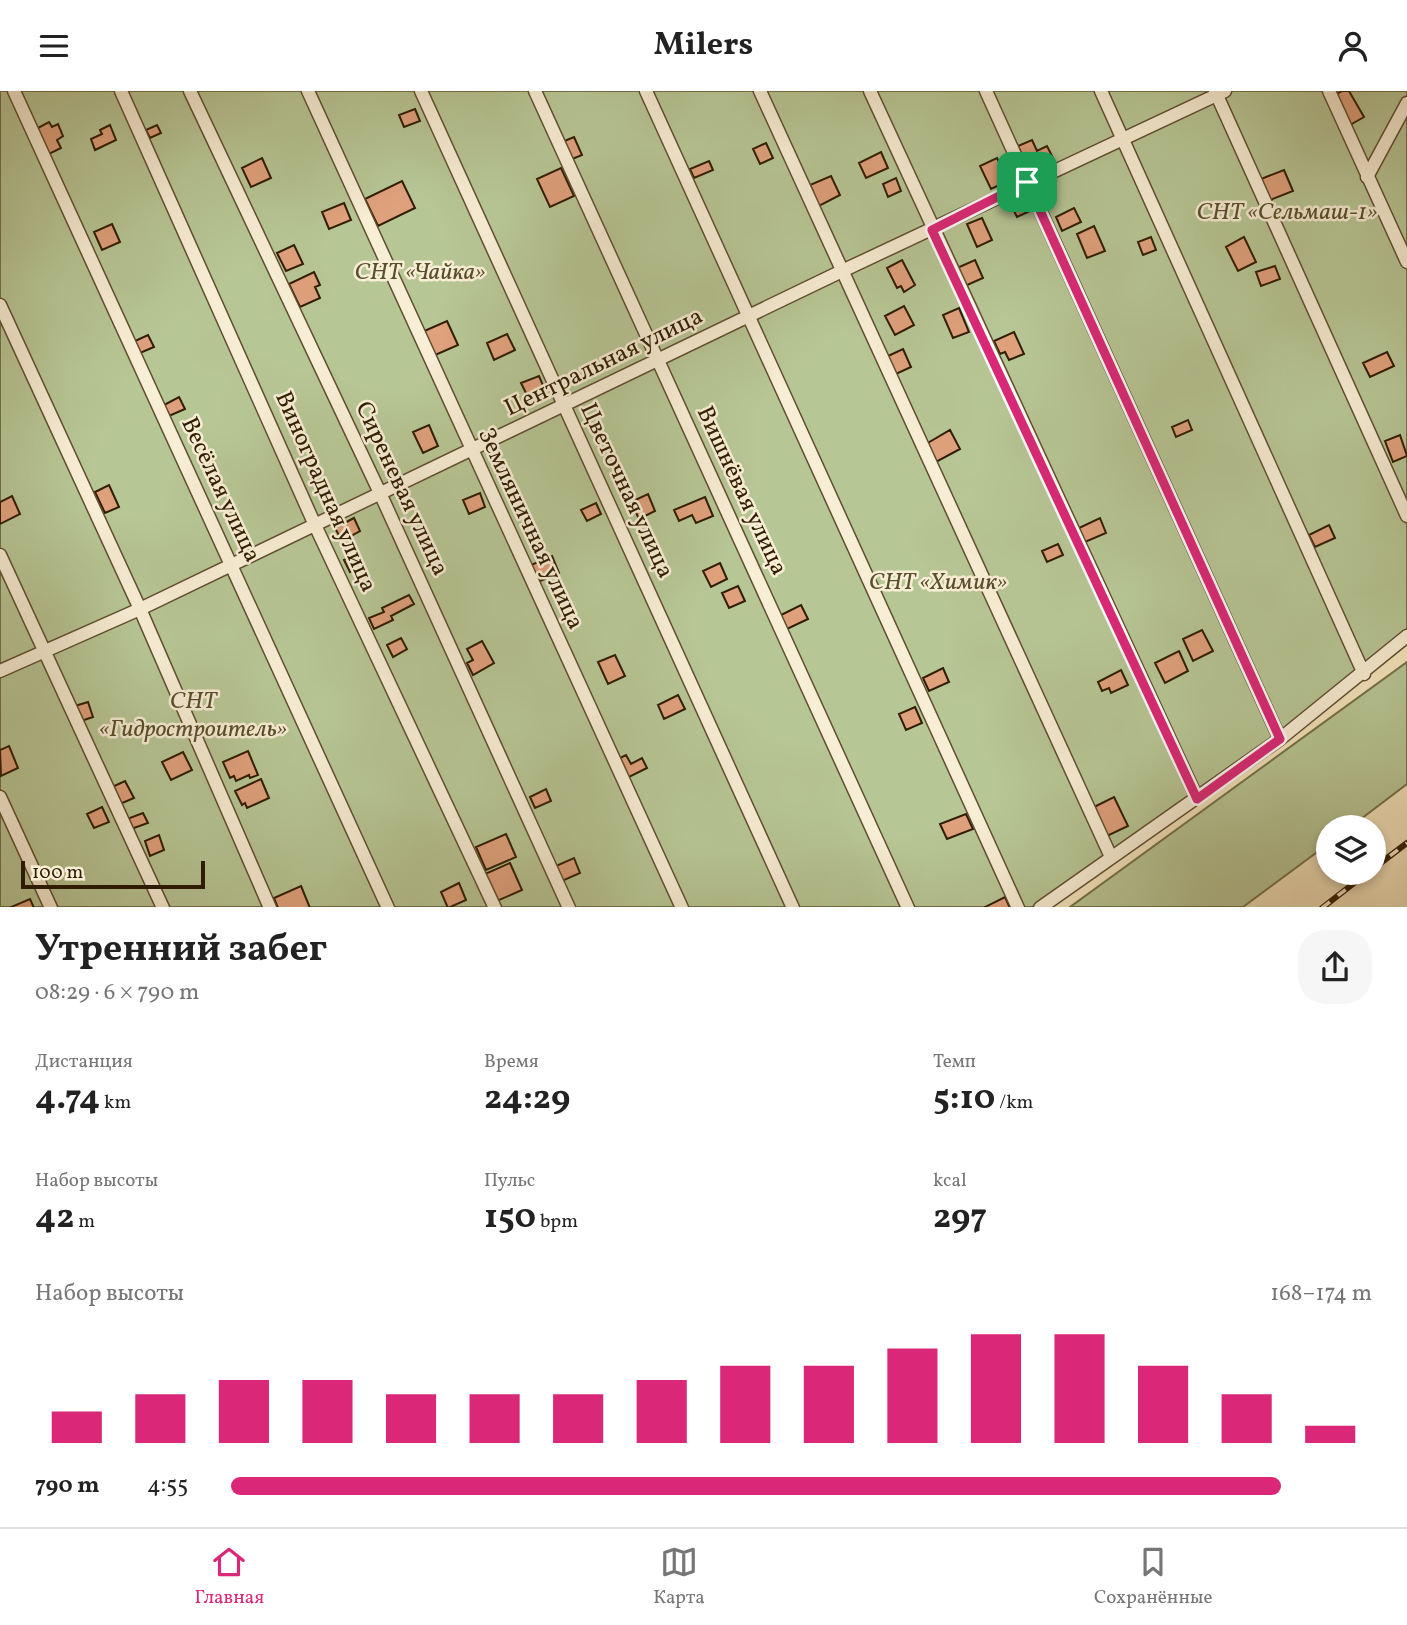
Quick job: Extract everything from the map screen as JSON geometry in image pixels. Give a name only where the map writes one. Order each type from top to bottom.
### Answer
[{"type":"street","name":"Весёлая улица","points":[[13,91],[388,907]]},
{"type":"street","name":"Виноградная улица","points":[[121,91],[314,523],[495,907]]},
{"type":"street","name":"Сиреневая улица","points":[[190,91],[380,493],[569,907]]},
{"type":"street","name":"Земляничная улица","points":[[308,91],[470,450],[682,907]]},
{"type":"street","name":"Цветочная улица","points":[[421,91],[793,907]]},
{"type":"street","name":"Вишнёвая улица","points":[[535,91],[908,907]]},
{"type":"street","points":[[646,91],[1018,907]]},
{"type":"street","points":[[760,91],[1111,857]]},
{"type":"street","points":[[870,91],[1197,799]]},
{"type":"street","points":[[986,91],[1280,739]]},
{"type":"street","points":[[1101,91],[1364,674]]},
{"type":"street","points":[[1329,91],[1407,262]]},
{"type":"street","name":"Центральная улица","points":[[0,671],[140,608],[1219,92]]},
{"type":"street","points":[[1219,92],[1407,516]]},
{"type":"street","points":[[1367,177],[1407,103]]},
{"type":"street","points":[[0,305],[140,608],[270,907]]},
{"type":"street","points":[[0,555],[163,907]]},
{"type":"street","points":[[1042,907],[1280,739],[1364,674],[1407,636]]},
{"type":"street","points":[[0,797],[51,907]]},
{"type":"green space","points":[[0,91],[1407,91],[1407,640],[1040,907],[0,907]]},
{"type":"green space","points":[[1407,662],[1407,784],[1366,815],[1316,815],[1316,853],[1243,907],[1070,907]]},
{"type":"building","points":[[1342,91],[1349,91],[1364,117],[1350,125],[1334,96]]},
{"type":"building","points":[[415,109],[420,121],[404,127],[399,115]]},
{"type":"building","points":[[49,122],[52,127],[58,124],[63,136],[57,140],[61,148],[49,154],[36,129]]},
{"type":"building","points":[[110,125],[116,140],[95,150],[91,139],[102,134],[100,130]]},
{"type":"building","points":[[157,125],[161,133],[150,138],[146,130]]},
{"type":"building","points":[[574,137],[582,155],[570,160],[562,142]]},
{"type":"building","points":[[1032,140],[1037,151],[1047,146],[1054,160],[1029,171],[1018,146]]},
{"type":"building","points":[[766,143],[773,158],[760,164],[753,149]]},
{"type":"building","points":[[881,152],[888,168],[866,178],[859,163]]},
{"type":"building","points":[[262,158],[271,178],[251,187],[242,168]]},
{"type":"building","points":[[997,158],[1008,181],[991,189],[980,166]]},
{"type":"building","points":[[709,161],[713,170],[694,178],[690,169]]},
{"type":"building","points":[[561,168],[574,196],[550,207],[537,179]]},
{"type":"building","points":[[1284,170],[1293,191],[1270,200],[1261,179]]},
{"type":"building","points":[[831,176],[840,195],[817,207],[810,193],[813,191],[810,185]]},
{"type":"building","points":[[896,178],[901,191],[888,197],[883,184]]},
{"type":"building","points":[[402,181],[415,208],[378,226],[365,199]]},
{"type":"building","points":[[1024,198],[1030,211],[1017,217],[1011,205]]},
{"type":"building","points":[[344,203],[351,220],[329,229],[322,212]]},
{"type":"building","points":[[1074,208],[1081,222],[1062,231],[1056,217]]},
{"type":"building","points":[[982,218],[992,240],[977,247],[967,224]]},
{"type":"building","points":[[112,224],[120,242],[102,250],[94,232]]},
{"type":"building","points":[[1094,226],[1105,251],[1087,258],[1077,234]]},
{"type":"building","points":[[1151,237],[1156,250],[1143,255],[1138,242]]},
{"type":"building","points":[[1244,237],[1256,262],[1238,271],[1226,247]]},
{"type":"building","points":[[294,245],[303,264],[286,271],[277,253]]},
{"type":"building","points":[[902,260],[915,285],[904,292],[901,286],[897,288],[887,268]]},
{"type":"building","points":[[975,260],[983,278],[965,286],[957,268]]},
{"type":"building","points":[[1275,266],[1280,279],[1261,286],[1256,272]]},
{"type":"building","points":[[314,272],[320,285],[315,287],[320,298],[300,307],[289,284]]},
{"type":"building","points":[[904,306],[914,325],[895,335],[885,316]]},
{"type":"building","points":[[959,308],[969,332],[953,338],[943,315]]},
{"type":"building","points":[[447,321],[458,345],[433,356],[422,332]]},
{"type":"building","points":[[1014,332],[1024,354],[1009,360],[1005,352],[1000,354],[994,341]]},
{"type":"building","points":[[507,334],[515,350],[494,360],[487,343]]},
{"type":"building","points":[[148,335],[154,347],[140,353],[135,341]]},
{"type":"building","points":[[903,349],[911,367],[896,374],[888,356]]},
{"type":"building","points":[[1387,352],[1394,366],[1370,377],[1363,363]]},
{"type":"building","points":[[539,376],[545,390],[528,397],[521,383]]},
{"type":"building","points":[[179,397],[185,409],[169,416],[164,405]]},
{"type":"building","points":[[1188,420],[1192,430],[1176,437],[1172,427]]},
{"type":"building","points":[[429,425],[438,446],[423,453],[413,432]]},
{"type":"building","points":[[950,430],[960,449],[936,462],[926,444]]},
{"type":"building","points":[[1400,435],[1407,456],[1393,462],[1385,441]]},
{"type":"building","points":[[109,485],[119,507],[105,513],[95,492]]},
{"type":"building","points":[[480,493],[485,507],[469,514],[463,500]]},
{"type":"building","points":[[648,494],[655,511],[639,519],[631,502]]},
{"type":"building","points":[[12,496],[20,514],[0,524],[0,502]]},
{"type":"building","points":[[705,497],[713,516],[696,523],[692,515],[679,521],[674,510]]},
{"type":"building","points":[[596,503],[601,514],[587,521],[581,510]]},
{"type":"building","points":[[354,518],[360,531],[342,541],[335,528]]},
{"type":"building","points":[[1100,518],[1106,533],[1085,542],[1079,528]]},
{"type":"building","points":[[1329,525],[1335,538],[1315,547],[1309,535]]},
{"type":"building","points":[[1058,544],[1063,555],[1047,562],[1042,551]]},
{"type":"building","points":[[353,556],[359,568],[350,572],[344,560]]},
{"type":"building","points":[[552,556],[559,573],[538,582],[531,565]]},
{"type":"building","points":[[720,563],[727,579],[711,587],[703,571]]},
{"type":"building","points":[[738,586],[745,601],[729,608],[722,593]]},
{"type":"building","points":[[409,595],[414,604],[391,616],[393,620],[374,629],[369,618],[384,612],[382,608]]},
{"type":"building","points":[[801,605],[808,619],[785,630],[779,616]]},
{"type":"building","points":[[1202,630],[1213,651],[1193,661],[1183,639]]},
{"type":"building","points":[[401,638],[407,649],[393,657],[387,645]]},
{"type":"building","points":[[482,641],[494,663],[473,675],[467,663],[473,660],[467,649]]},
{"type":"building","points":[[1179,651],[1188,671],[1165,683],[1155,663]]},
{"type":"building","points":[[615,655],[625,676],[608,684],[598,662]]},
{"type":"building","points":[[943,668],[949,682],[929,691],[923,678]]},
{"type":"building","points":[[1121,670],[1128,685],[1111,693],[1109,688],[1102,691],[1098,682]]},
{"type":"building","points":[[678,695],[685,709],[664,719],[658,705]]},
{"type":"building","points":[[88,702],[93,717],[81,721],[75,706]]},
{"type":"building","points":[[915,707],[922,723],[906,730],[899,714]]},
{"type":"building","points":[[9,746],[18,768],[1,776],[0,750]]},
{"type":"building","points":[[248,751],[258,775],[250,778],[249,775],[236,781],[234,776],[230,778],[223,762]]},
{"type":"building","points":[[183,752],[192,770],[171,780],[162,762]]},
{"type":"building","points":[[626,755],[631,764],[642,758],[647,768],[627,778],[618,759]]},
{"type":"building","points":[[261,779],[269,798],[247,808],[245,803],[242,805],[235,791]]},
{"type":"building","points":[[125,781],[134,798],[120,804],[112,787]]},
{"type":"building","points":[[546,789],[551,801],[535,808],[530,797]]},
{"type":"building","points":[[1114,797],[1128,826],[1107,836],[1094,807]]},
{"type":"building","points":[[102,807],[109,822],[94,828],[87,814]]},
{"type":"building","points":[[143,813],[148,823],[131,829],[127,819]]},
{"type":"building","points":[[966,814],[973,829],[947,839],[940,824]]},
{"type":"building","points":[[506,834],[516,857],[486,870],[476,847]]},
{"type":"building","points":[[159,835],[164,850],[150,856],[145,841]]},
{"type":"building","points":[[574,858],[580,873],[562,881],[556,866]]},
{"type":"building","points":[[510,863],[522,890],[497,901],[485,874]]},
{"type":"building","points":[[459,883],[466,900],[448,907],[441,892]]},
{"type":"building","points":[[301,886],[310,907],[278,907],[274,898]]},
{"type":"building","points":[[1005,897],[1010,907],[985,907]]},
{"type":"building","points":[[30,899],[34,907],[11,907]]},
{"type":"railway","points":[[1386,859],[1407,843]]},
{"type":"railway","points":[[1323,907],[1352,885]]},
{"type":"route","points":[[1027,182],[1280,739],[1197,799],[932,230],[1027,182]]},
{"type":"park label","name":"СНТ «Сельмаш-1»","points":[[1287,213]]},
{"type":"park label","name":"СНТ «Чайка»","points":[[420,273]]},
{"type":"park label","name":"СНТ «Химик»","points":[[938,583]]},
{"type":"park label","name":"СНТ «Гидростроитель»","points":[[193,716]]}]
